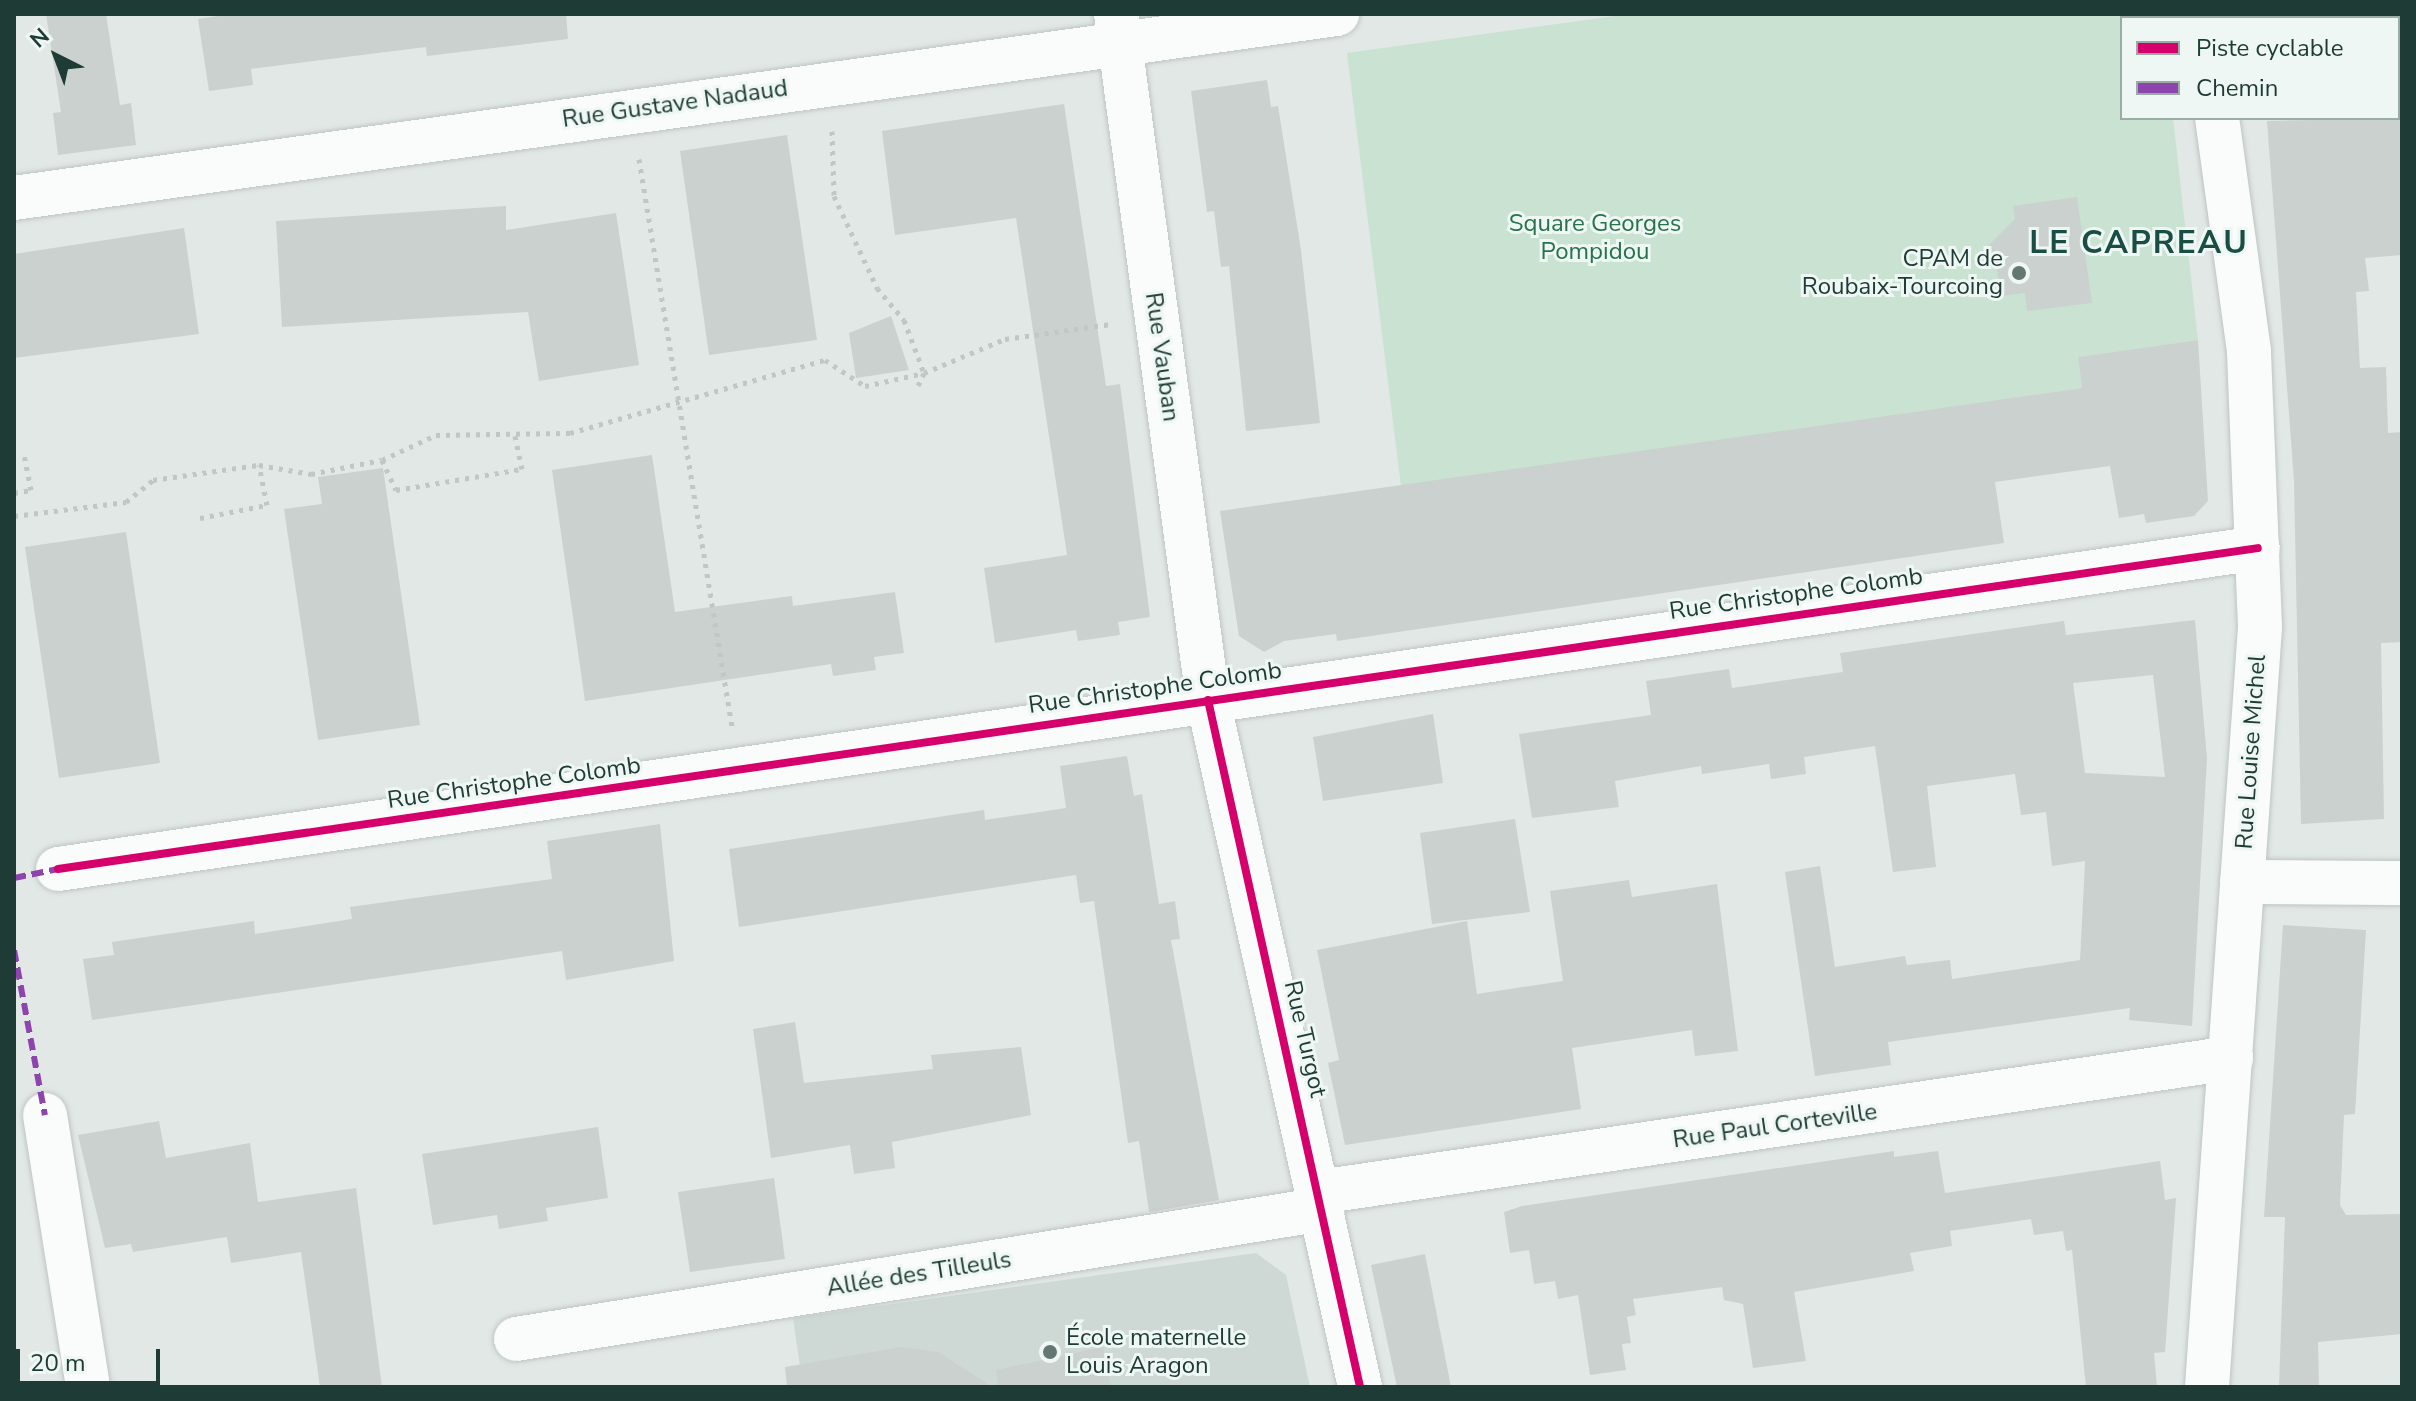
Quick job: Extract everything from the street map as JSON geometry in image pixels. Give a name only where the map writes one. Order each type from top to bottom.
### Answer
[{"type":"street","name":"Rue Gustave Nadaud","points":[[14,198],[827,82],[1118,27],[1337,14]]},
{"type":"street","name":"Rue Vauban","points":[[1118,27],[1208,700]]},
{"type":"street","name":"Rue Louise Michel","points":[[2207,1387],[2260,627],[2249,351],[2217,120]]},
{"type":"street","name":"Rue Christophe Colomb","points":[[58,869],[2258,548]]},
{"type":"street","name":"Rue Turgot","points":[[1208,700],[1360,1387]]},
{"type":"street","points":[[2242,882],[2402,883]]},
{"type":"street","name":"Rue Paul Corteville","points":[[1321,1201],[2231,1058]]},
{"type":"street","points":[[45,1115],[88,1387]]},
{"type":"street","name":"Allée des Tilleuls","points":[[516,1339],[1321,1201]]},
{"type":"path","points":[[827,82],[834,196],[877,288],[904,320],[924,373],[918,386]]},
{"type":"path","points":[[631,110],[739,770]]},
{"type":"path","points":[[14,516],[126,502],[153,480],[259,465],[311,474],[382,460],[436,435],[570,433],[680,407],[825,360],[865,386],[924,373],[1005,339],[1157,318]]},
{"type":"path","points":[[382,460],[396,490],[522,469],[515,435]]},
{"type":"path","points":[[14,493],[31,490],[24,453]]},
{"type":"path","points":[[200,518],[267,505],[259,465]]},
{"type":"shaded area","name":"École maternelle Louis Aragon","points":[[1256,1253],[1286,1275],[1310,1387],[803,1387],[793,1318]]},
{"type":"green space","name":"Square Georges Pompidou","points":[[1630,14],[2159,14],[2120,16],[2120,120],[2173,120],[2198,340],[2078,357],[2082,388],[1401,486],[1347,53]]},
{"type":"building","points":[[46,14],[106,14],[120,105],[131,103],[136,145],[58,155],[53,113],[61,112]]},
{"type":"building","points":[[231,14],[566,14],[568,39],[427,56],[426,47],[251,69],[253,85],[209,91],[198,19]]},
{"type":"building","points":[[1267,80],[1271,107],[1278,106],[1301,250],[1320,423],[1246,431],[1229,266],[1221,267],[1214,211],[1207,212],[1191,91]]},
{"type":"building","points":[[1064,104],[1106,386],[1120,384],[1150,617],[1118,622],[1120,635],[1078,641],[1076,630],[995,643],[984,568],[1067,555],[1016,218],[895,235],[882,131]]},
{"type":"building","points":[[2400,118],[2402,255],[2365,258],[2369,291],[2356,292],[2360,368],[2386,367],[2388,433],[2402,432],[2402,642],[2381,643],[2384,819],[2301,824],[2294,481],[2267,121]]},
{"type":"building","points":[[787,135],[817,340],[709,355],[680,151]]},
{"type":"building","points":[[2077,197],[2092,303],[2027,311],[2025,293],[2001,296],[1997,269],[1972,262],[2015,219],[2013,206]]},
{"type":"building","points":[[506,206],[506,230],[616,213],[639,365],[539,381],[528,312],[282,327],[276,221]]},
{"type":"building","points":[[184,228],[199,334],[14,358],[14,254]]},
{"type":"building","points":[[891,316],[909,370],[856,378],[849,333]]},
{"type":"building","points":[[2198,340],[2208,501],[2194,516],[2146,523],[2144,514],[2119,518],[2110,466],[1995,482],[2004,543],[1337,641],[1336,634],[1284,641],[1264,652],[1239,636],[1220,511],[2082,388],[2078,357]]},
{"type":"building","points":[[652,455],[675,612],[792,596],[793,606],[895,592],[904,653],[874,657],[876,670],[833,676],[831,664],[585,701],[552,470]]},
{"type":"building","points":[[383,468],[420,725],[318,740],[284,509],[322,504],[318,477]]},
{"type":"building","points":[[126,532],[160,763],[59,778],[25,547]]},
{"type":"building","points":[[2195,620],[2207,758],[2192,1026],[2129,1020],[2130,1008],[1888,1042],[1891,1065],[1815,1076],[1785,872],[1820,866],[1835,967],[1905,956],[1907,965],[1950,960],[1952,979],[2080,960],[2085,861],[2052,866],[2046,812],[2021,815],[2015,774],[1927,786],[1936,867],[1893,872],[1875,746],[1804,757],[1806,774],[1771,779],[1769,764],[1702,774],[1701,766],[1615,781],[1619,807],[1532,818],[1519,734],[1651,715],[1646,681],[1729,669],[1732,688],[1843,672],[1840,653],[2064,621],[2066,635]],"holes":[[[2153,675],[2165,777],[2085,773],[2073,683]]]},
{"type":"building","points":[[1433,714],[1443,783],[1323,801],[1313,737]]},
{"type":"building","points":[[1127,756],[1134,796],[1142,794],[1159,904],[1175,901],[1180,939],[1171,940],[1219,1200],[1149,1212],[1139,1141],[1128,1143],[1094,901],[1080,903],[1076,875],[739,927],[729,849],[984,810],[985,820],[1066,808],[1060,766]]},
{"type":"building","points":[[1515,819],[1530,912],[1432,924],[1420,833]]},
{"type":"building","points":[[660,824],[674,961],[566,980],[562,951],[92,1020],[83,959],[114,955],[112,942],[254,921],[255,934],[352,919],[350,907],[552,879],[547,841]]},
{"type":"building","points":[[1629,880],[1632,897],[1717,884],[1738,1051],[1695,1056],[1692,1030],[1572,1048],[1581,1109],[1345,1145],[1328,1063],[1339,1060],[1317,950],[1467,921],[1477,994],[1563,981],[1550,891]]},
{"type":"building","points":[[2283,925],[2366,930],[2355,1114],[2344,1115],[2340,1205],[2346,1215],[2402,1214],[2402,1334],[2318,1342],[2319,1387],[2279,1387],[2285,1217],[2264,1217]]},
{"type":"building","points":[[795,1022],[804,1083],[933,1069],[931,1055],[1021,1047],[1031,1115],[892,1142],[895,1168],[854,1174],[850,1145],[771,1158],[753,1029]]},
{"type":"building","points":[[159,1121],[166,1158],[250,1143],[258,1202],[356,1188],[382,1387],[320,1387],[301,1252],[231,1263],[227,1237],[133,1252],[131,1244],[105,1248],[78,1135]]},
{"type":"building","points":[[598,1127],[608,1198],[546,1208],[548,1221],[499,1229],[497,1215],[433,1225],[422,1154]]},
{"type":"building","points":[[1894,1151],[1894,1157],[1938,1151],[1945,1193],[2160,1161],[2165,1200],[2176,1198],[2165,1352],[2154,1353],[2157,1387],[2086,1387],[2072,1250],[2066,1251],[2063,1231],[2034,1235],[2031,1219],[1950,1231],[1952,1246],[1910,1253],[1914,1271],[1794,1292],[1806,1361],[1753,1368],[1743,1304],[1724,1300],[1722,1287],[1633,1299],[1636,1315],[1627,1317],[1631,1343],[1622,1344],[1626,1370],[1590,1375],[1578,1295],[1558,1299],[1555,1281],[1534,1284],[1529,1250],[1510,1253],[1504,1212],[1522,1206]]},
{"type":"building","points":[[774,1178],[785,1259],[690,1272],[678,1192]]},
{"type":"building","points":[[1425,1254],[1451,1387],[1397,1387],[1371,1265]]},
{"type":"building","points":[[901,1347],[938,1352],[993,1387],[787,1387],[785,1367]]},
{"type":"building","points":[[1103,1347],[1111,1387],[998,1387],[996,1370]]},
{"type":"marked path","points":[[14,878],[58,869]]},
{"type":"marked path","points":[[14,950],[45,1115]]},
{"type":"cycle path","points":[[58,869],[2258,548]]},
{"type":"cycle path","points":[[1208,700],[1360,1387]]},
{"type":"place","name":"CPAM de Roubaix-Tourcoing","points":[[2019,273]]},
{"type":"place","name":"École maternelle Louis Aragon","points":[[1050,1352]]},
{"type":"district","name":"LE CAPREAU","points":[[2139,243]]}]
